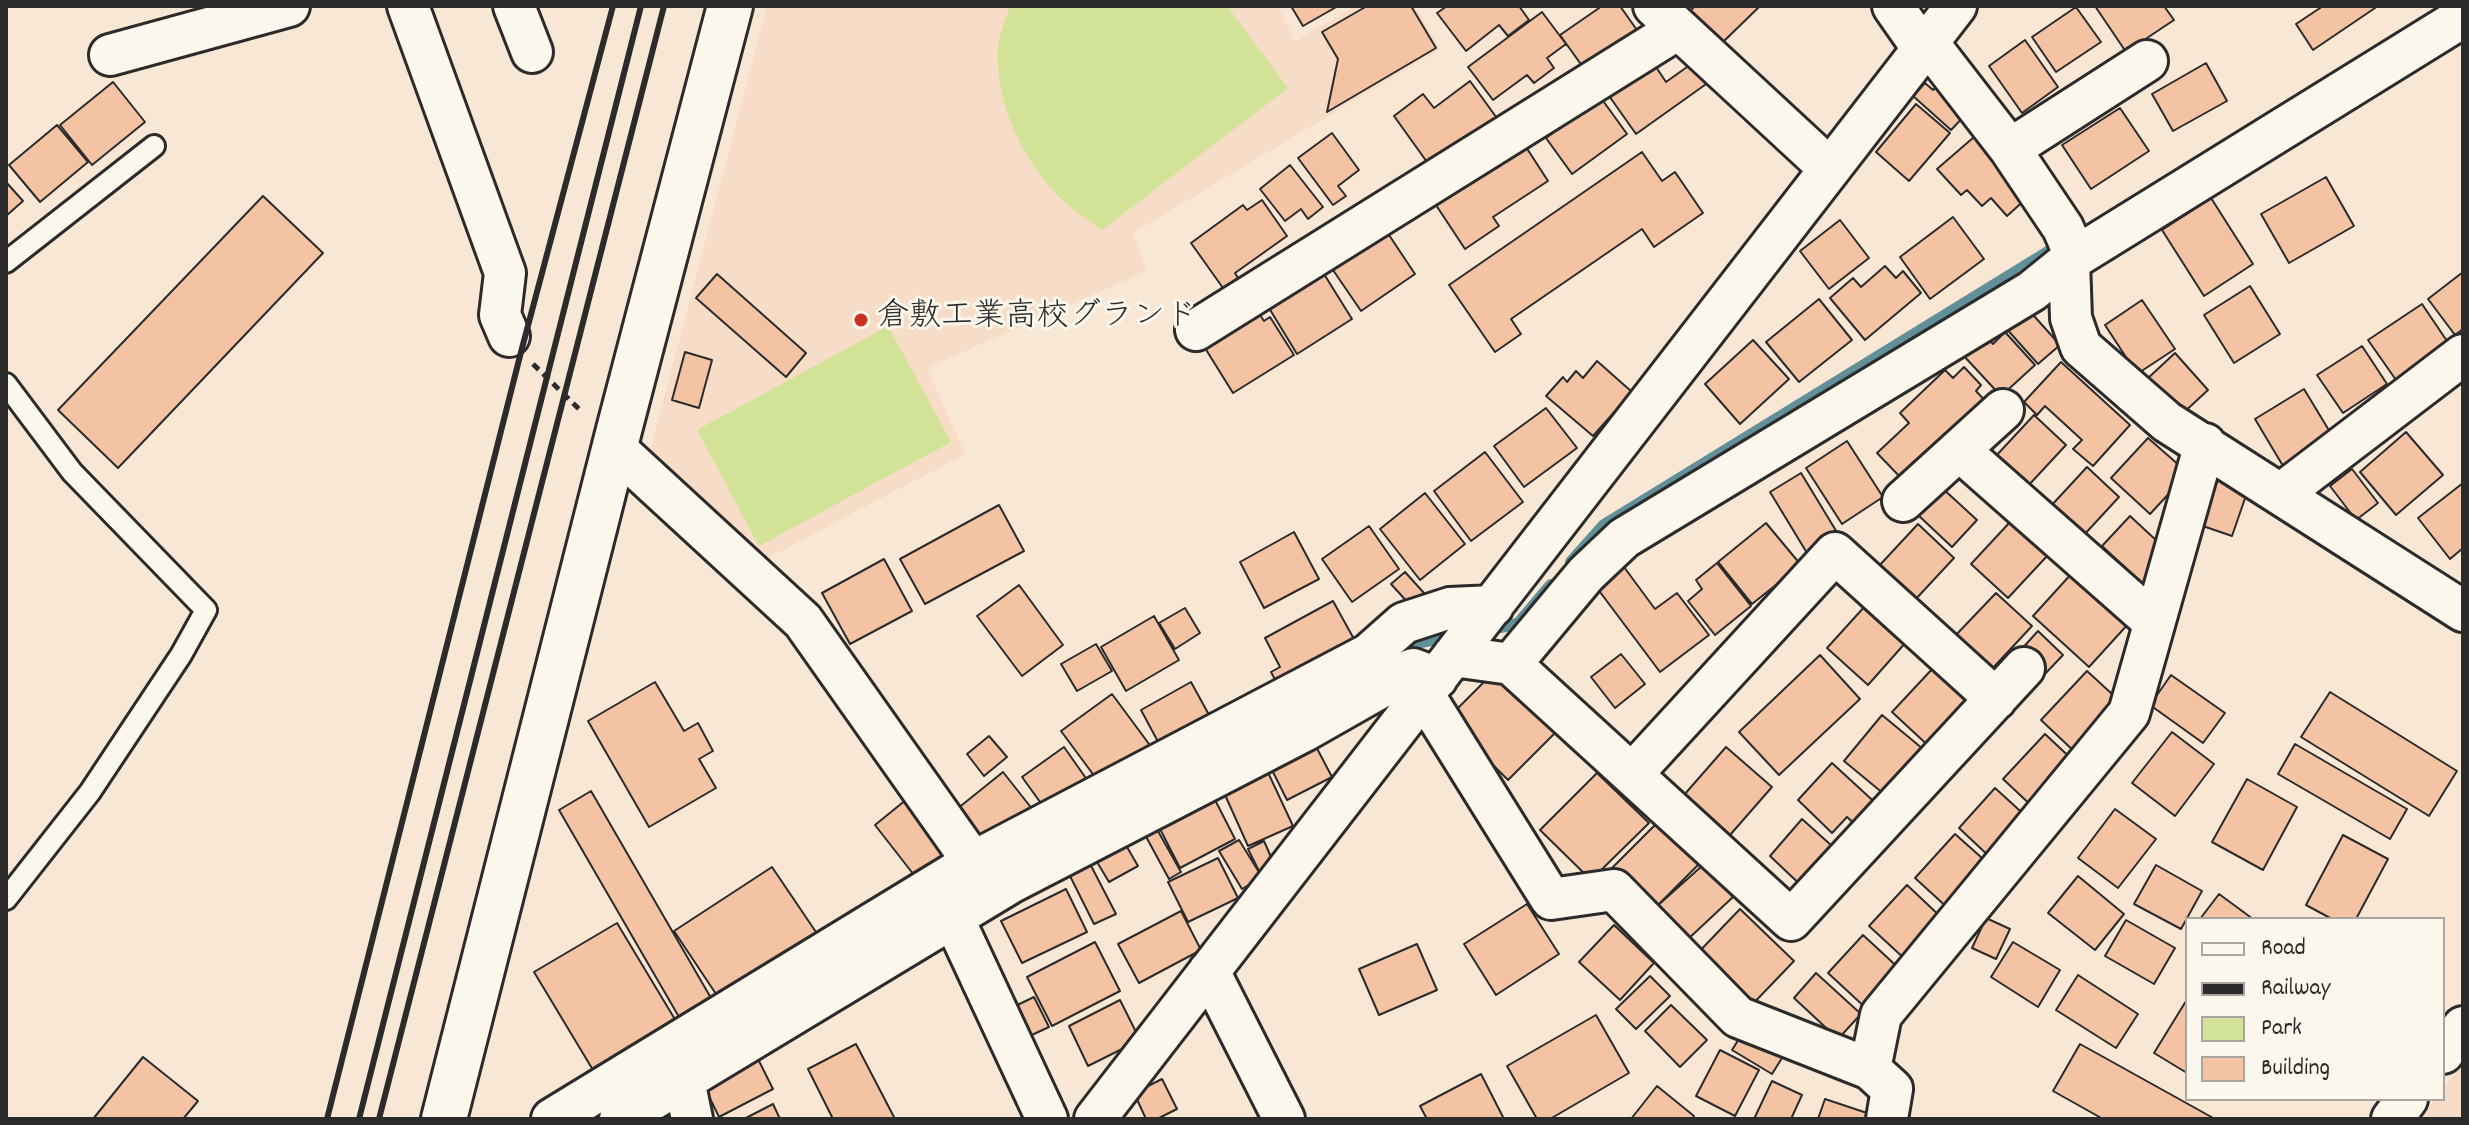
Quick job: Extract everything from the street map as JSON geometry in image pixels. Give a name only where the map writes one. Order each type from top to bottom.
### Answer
[{"type":"street","points":[[110,55],[289,6]]},
{"type":"street","points":[[408,6],[505,273],[500,315],[509,336]]},
{"type":"street","points":[[514,6],[532,52]]},
{"type":"street","points":[[444,1119],[730,6]]},
{"type":"street","points":[[1893,6],[2010,149],[2068,246],[2071,318],[2081,347],[2167,422],[2282,493],[2453,591]]},
{"type":"street","points":[[1095,1119],[1956,6]]},
{"type":"street","points":[[1196,330],[1666,17],[1830,169]]},
{"type":"street","points":[[1511,664],[1586,574],[1624,538],[2032,291],[2068,246],[2463,17]]},
{"type":"street","points":[[2010,149],[2147,61]]},
{"type":"street","points":[[2282,493],[2463,355]]},
{"type":"street","points":[[1903,501],[2003,410]]},
{"type":"street","points":[[1870,1069],[1881,1015],[2129,713],[2205,444]]},
{"type":"street","points":[[615,448],[803,621],[973,862]]},
{"type":"street","points":[[1959,450],[2154,622]]},
{"type":"street","points":[[1632,774],[1835,553],[1996,699]]},
{"type":"street","points":[[620,1119],[684,1080],[944,899],[973,862],[1369,654],[1404,623],[1450,608],[1458,650],[1551,899],[1614,890],[1738,1017],[1870,1069],[1892,1089],[1887,1119]]},
{"type":"street","points":[[552,1119],[944,899],[1012,882],[1304,731],[1413,669],[1458,650],[1511,664],[1791,920],[2024,668]]},
{"type":"street","points":[[944,899],[1047,1119]]},
{"type":"street","points":[[1209,971],[1284,1119]]},
{"type":"street","points":[[2445,1050],[2463,1027]]},
{"type":"street","points":[[684,1080],[692,1119]]},
{"type":"street","points":[[2392,1119],[2406,1101]]},
{"type":"lane","points":[[6,262],[154,146]]},
{"type":"lane","points":[[6,384],[72,472],[206,610],[181,655],[90,792],[6,899]]},
{"type":"path","points":[[509,336],[521,352],[584,414]]},
{"type":"shaded area","name":"倉敷工業高校グランド","points":[[767,6],[1278,6],[1295,41],[1356,6],[1415,6],[1440,49],[1133,233],[1147,271],[927,368],[965,454],[766,559],[650,452]]},
{"type":"shaded area","points":[[2463,1063],[2463,1119],[2420,1119],[2434,1101],[2445,1101],[2445,1086]]},
{"type":"green space","points":[[1010,6],[1227,6],[1288,88],[1102,230],[1073,209],[1044,180],[1013,127],[998,68],[1001,32]]},
{"type":"green space","points":[[888,326],[951,442],[759,546],[697,430]]},
{"type":"building","points":[[1291,6],[1338,6],[1303,26]]},
{"type":"building","points":[[1367,6],[1411,6],[1436,48],[1327,112],[1338,59],[1322,32]]},
{"type":"building","points":[[1447,6],[1519,6],[1529,20],[1508,36],[1499,25],[1466,51],[1437,13]]},
{"type":"building","points":[[1602,6],[1620,6],[1639,33],[1585,70],[1560,35]]},
{"type":"building","points":[[1695,6],[1760,6],[1722,43],[1690,11]]},
{"type":"building","points":[[2095,6],[2164,6],[2174,20],[2126,52]]},
{"type":"building","points":[[2323,6],[2378,6],[2313,50],[2296,24]]},
{"type":"building","points":[[2076,7],[2101,42],[2056,72],[2032,37]]},
{"type":"building","points":[[1542,12],[1566,44],[1547,58],[1554,68],[1534,83],[1527,75],[1493,100],[1468,67]]},
{"type":"building","points":[[2025,40],[2058,87],[2022,113],[1989,66]]},
{"type":"building","points":[[1652,61],[1666,82],[1694,62],[1709,82],[1636,134],[1607,93]]},
{"type":"building","points":[[2206,63],[2227,101],[2173,131],[2152,94]]},
{"type":"building","points":[[1470,81],[1499,121],[1432,169],[1394,116],[1423,94],[1434,108]]},
{"type":"building","points":[[113,82],[145,122],[92,165],[60,125]]},
{"type":"building","points":[[1925,83],[1933,90],[1939,84],[1968,112],[1951,130],[1913,96]]},
{"type":"building","points":[[1601,98],[1627,134],[1572,174],[1546,138]]},
{"type":"building","points":[[1916,104],[1950,133],[1909,181],[1876,152]]},
{"type":"building","points":[[2120,108],[2149,151],[2091,189],[2062,145]]},
{"type":"building","points":[[57,125],[88,162],[40,202],[9,165]]},
{"type":"building","points":[[1332,133],[1359,170],[1338,186],[1346,196],[1333,205],[1298,158]]},
{"type":"building","points":[[1974,137],[2028,197],[2007,216],[1991,198],[1982,206],[1967,190],[1961,195],[1937,169]]},
{"type":"building","points":[[1526,147],[1548,181],[1493,217],[1499,226],[1465,249],[1434,202],[1466,181],[1469,185]]},
{"type":"building","points":[[1642,152],[1662,181],[1675,172],[1703,213],[1654,247],[1642,229],[1511,319],[1521,334],[1495,352],[1449,285]]},
{"type":"building","points":[[1290,165],[1323,207],[1308,219],[1301,209],[1285,221],[1260,189]]},
{"type":"building","points":[[2326,177],[2354,226],[2289,263],[2261,214]]},
{"type":"building","points":[[6,182],[23,201],[6,216]]},
{"type":"building","points":[[263,196],[323,253],[118,468],[58,410]]},
{"type":"building","points":[[2211,198],[2253,264],[2204,296],[2162,230]]},
{"type":"building","points":[[1262,200],[1287,236],[1235,273],[1238,278],[1223,288],[1191,243],[1243,205],[1247,210]]},
{"type":"building","points":[[1953,217],[1984,259],[1930,299],[1900,257]]},
{"type":"building","points":[[1840,220],[1869,258],[1829,289],[1800,251]]},
{"type":"building","points":[[1387,232],[1415,274],[1361,311],[1333,270]]},
{"type":"building","points":[[1885,266],[1896,278],[1903,271],[1921,293],[1865,340],[1830,298],[1853,278],[1861,287]]},
{"type":"building","points":[[2463,272],[2463,329],[2455,335],[2428,299]]},
{"type":"building","points":[[717,274],[806,353],[786,377],[696,298]]},
{"type":"building","points":[[1324,274],[1352,319],[1297,354],[1269,308]]},
{"type":"building","points":[[2250,286],[2280,334],[2234,363],[2204,315]]},
{"type":"building","points":[[1819,299],[1852,340],[1799,382],[1766,342]]},
{"type":"building","points":[[2142,300],[2175,349],[2137,374],[2105,325]]},
{"type":"building","points":[[2422,304],[2449,344],[2396,380],[2368,340]]},
{"type":"building","points":[[1254,306],[1264,321],[1270,317],[1294,355],[1233,393],[1200,340]]},
{"type":"building","points":[[2026,307],[2060,345],[2038,364],[2004,326]]},
{"type":"building","points":[[2005,332],[2035,365],[2001,396],[1962,354],[1984,334],[1993,344]]},
{"type":"building","points":[[1753,340],[1789,379],[1740,424],[1705,384]]},
{"type":"building","points":[[2362,346],[2387,384],[2343,413],[2317,375]]},
{"type":"building","points":[[685,352],[712,360],[699,408],[672,400]]},
{"type":"building","points":[[2175,353],[2208,390],[2180,416],[2147,379]]},
{"type":"building","points":[[1597,361],[1632,392],[1593,436],[1546,396],[1563,377],[1567,382],[1576,371],[1583,378]]},
{"type":"building","points":[[2061,362],[2130,425],[2093,466],[2073,449],[2082,440],[2045,406],[2037,415],[2024,402]]},
{"type":"building","points":[[1964,367],[1981,385],[1976,391],[1988,404],[1902,479],[1877,453],[1909,423],[1900,413],[1945,370],[1953,378]]},
{"type":"building","points":[[2304,389],[2336,442],[2286,471],[2255,419]]},
{"type":"building","points":[[1546,408],[1577,448],[1524,487],[1494,446]]},
{"type":"building","points":[[2034,415],[2066,445],[2027,487],[1995,457]]},
{"type":"building","points":[[2406,432],[2443,475],[2396,515],[2360,472]]},
{"type":"building","points":[[2148,438],[2188,473],[2150,514],[2111,478]]},
{"type":"building","points":[[1847,441],[1883,497],[1842,524],[1806,468]]},
{"type":"building","points":[[1485,452],[1523,502],[1471,541],[1434,491]]},
{"type":"building","points":[[2087,467],[2119,497],[2083,536],[2050,507]]},
{"type":"building","points":[[2352,469],[2378,503],[2356,520],[2330,486]]},
{"type":"building","points":[[2216,472],[2250,484],[2232,536],[2197,524]]},
{"type":"building","points":[[1801,473],[1838,534],[1807,553],[1770,492]]},
{"type":"building","points":[[2463,483],[2463,548],[2450,559],[2418,518]]},
{"type":"building","points":[[1941,487],[1977,520],[1952,547],[1917,514]]},
{"type":"building","points":[[1425,493],[1465,544],[1420,580],[1380,529]]},
{"type":"building","points":[[999,505],[1024,551],[925,604],[900,559]]},
{"type":"building","points":[[2130,516],[2172,555],[2144,585],[2102,546]]},
{"type":"building","points":[[2011,521],[2048,555],[2008,598],[1971,564]]},
{"type":"building","points":[[1766,523],[1801,565],[1752,604],[1718,562]]},
{"type":"building","points":[[1918,524],[1954,558],[1914,601],[1878,567]]},
{"type":"building","points":[[1369,526],[1399,569],[1352,602],[1322,559]]},
{"type":"building","points":[[1294,532],[1319,579],[1264,608],[1240,562]]},
{"type":"building","points":[[884,559],[912,611],[850,644],[822,593]]},
{"type":"building","points":[[1621,563],[1655,609],[1677,593],[1709,635],[1660,672],[1594,584]]},
{"type":"building","points":[[1717,563],[1751,606],[1715,635],[1688,601],[1702,589],[1696,580]]},
{"type":"building","points":[[1405,572],[1424,593],[1410,605],[1391,584]]},
{"type":"building","points":[[2073,572],[2129,623],[2089,667],[2033,616]]},
{"type":"building","points":[[1019,585],[1063,645],[1022,676],[977,616]]},
{"type":"building","points":[[1996,593],[2032,626],[1991,670],[1954,637]]},
{"type":"building","points":[[1333,601],[1360,650],[1282,693],[1271,672],[1280,667],[1265,638]]},
{"type":"building","points":[[1866,605],[1907,641],[1868,685],[1827,648]]},
{"type":"building","points":[[1185,608],[1200,633],[1175,649],[1159,623]]},
{"type":"building","points":[[1154,616],[1179,660],[1126,691],[1101,647]]},
{"type":"building","points":[[2038,631],[2063,655],[2043,676],[2018,653]]},
{"type":"building","points":[[1096,644],[1112,671],[1077,691],[1061,664]]},
{"type":"building","points":[[1621,654],[1645,684],[1615,708],[1591,677]]},
{"type":"building","points":[[1820,655],[1860,699],[1779,775],[1739,732]]},
{"type":"building","points":[[1935,666],[1970,698],[1934,751],[1892,712]]},
{"type":"building","points":[[2087,671],[2124,705],[2078,755],[2041,720]]},
{"type":"building","points":[[1494,672],[1555,733],[1508,780],[1447,719]]},
{"type":"building","points":[[2171,675],[2225,713],[2203,743],[2150,705]]},
{"type":"building","points":[[655,682],[684,731],[698,723],[713,751],[699,759],[716,788],[649,827],[588,721]]},
{"type":"building","points":[[1191,682],[1214,724],[1163,751],[1141,710]]},
{"type":"building","points":[[2330,692],[2457,771],[2429,816],[2301,737]]},
{"type":"building","points":[[1112,694],[1152,748],[1101,785],[1061,731]]},
{"type":"building","points":[[1882,715],[1929,754],[1890,799],[1844,761]]},
{"type":"building","points":[[2172,732],[2214,764],[2175,816],[2132,783]]},
{"type":"building","points":[[2045,734],[2077,764],[2035,809],[2003,779]]},
{"type":"building","points":[[989,736],[1007,757],[984,776],[967,754]]},
{"type":"building","points":[[1312,739],[1332,777],[1287,800],[1268,762]]},
{"type":"building","points":[[2295,744],[2407,809],[2390,839],[2278,774]]},
{"type":"building","points":[[1064,747],[1090,784],[1048,813],[1022,777]]},
{"type":"building","points":[[1726,747],[1772,787],[1730,835],[1684,795]]},
{"type":"building","points":[[1832,763],[1882,809],[1861,830],[1847,817],[1832,833],[1798,800]]},
{"type":"building","points":[[1265,766],[1293,826],[1248,846],[1221,786]]},
{"type":"building","points":[[1003,772],[1033,810],[987,847],[957,809]]},
{"type":"building","points":[[1597,773],[1649,823],[1591,880],[1540,830]]},
{"type":"building","points":[[2247,779],[2297,807],[2263,870],[2212,842]]},
{"type":"building","points":[[1995,788],[2029,819],[1992,859],[1959,828]]},
{"type":"building","points":[[591,791],[711,998],[679,1017],[559,810]]},
{"type":"building","points":[[1212,794],[1235,839],[1180,868],[1157,823]]},
{"type":"building","points":[[912,795],[959,855],[921,884],[875,825]]},
{"type":"building","points":[[2115,809],[2156,839],[2118,888],[2078,858]]},
{"type":"building","points":[[1802,819],[1842,855],[1808,892],[1770,856]]},
{"type":"building","points":[[1658,822],[1699,864],[1647,916],[1605,875]]},
{"type":"building","points":[[1154,824],[1181,872],[1169,879],[1143,831]]},
{"type":"building","points":[[1955,834],[1991,866],[1950,910],[1915,878]]},
{"type":"building","points":[[1120,835],[1138,866],[1109,882],[1091,852]]},
{"type":"building","points":[[2343,835],[2388,859],[2357,917],[2328,917],[2306,905]]},
{"type":"building","points":[[1239,840],[1262,877],[1242,889],[1219,851]]},
{"type":"building","points":[[1264,841],[1274,864],[1259,871],[1248,849]]},
{"type":"building","points":[[1086,856],[1116,914],[1094,924],[1065,866]]},
{"type":"building","points":[[1218,858],[1238,898],[1188,922],[1168,882]]},
{"type":"building","points":[[1703,865],[1733,897],[1686,941],[1655,908]]},
{"type":"building","points":[[2156,865],[2202,891],[2181,929],[2134,904]]},
{"type":"building","points":[[772,867],[820,938],[722,1003],[674,931]]},
{"type":"building","points":[[2078,876],[2124,914],[2095,950],[2048,913]]},
{"type":"building","points":[[1907,885],[1943,919],[1906,960],[1869,926]]},
{"type":"building","points":[[1066,889],[1087,932],[1022,963],[1001,921]]},
{"type":"building","points":[[2219,894],[2250,917],[2202,917]]},
{"type":"building","points":[[1527,904],[1559,954],[1496,995],[1464,944]]},
{"type":"building","points":[[1740,909],[1794,961],[1747,1010],[1693,958]]},
{"type":"building","points":[[1181,911],[1201,950],[1139,983],[1118,944]]},
{"type":"building","points":[[1986,918],[2010,929],[1996,959],[1972,948]]},
{"type":"building","points":[[2126,920],[2175,948],[2154,984],[2105,956]]},
{"type":"building","points":[[617,923],[682,1031],[599,1080],[534,972]]},
{"type":"building","points":[[1614,925],[1654,963],[1620,1000],[1579,962]]},
{"type":"building","points":[[1863,935],[1904,973],[1868,1010],[1828,973]]},
{"type":"building","points":[[1095,942],[1120,991],[1052,1026],[1027,977]]},
{"type":"building","points":[[2013,942],[2060,970],[2038,1007],[1991,977]]},
{"type":"building","points":[[1417,944],[1437,990],[1379,1015],[1359,969]]},
{"type":"building","points":[[1816,973],[1861,1014],[1838,1039],[1794,998]]},
{"type":"building","points":[[2078,975],[2138,1014],[2116,1048],[2056,1010]]},
{"type":"building","points":[[1650,976],[1670,996],[1636,1029],[1616,1009]]},
{"type":"building","points":[[1034,997],[1049,1027],[1021,1040],[1007,1010]]},
{"type":"building","points":[[1120,1000],[1140,1040],[1088,1066],[1069,1026]]},
{"type":"building","points":[[2185,1003],[2185,1072],[2154,1053]]},
{"type":"building","points":[[1671,1005],[1707,1040],[1680,1067],[1645,1031]]},
{"type":"building","points":[[1596,1015],[1629,1073],[1550,1119],[1537,1119],[1507,1066]]},
{"type":"building","points":[[1742,1034],[1782,1058],[1772,1074],[1732,1050]]},
{"type":"building","points":[[856,1044],[895,1119],[833,1119],[808,1069]]},
{"type":"building","points":[[2080,1044],[2215,1119],[2103,1119],[2053,1091]]},
{"type":"building","points":[[1720,1050],[1759,1070],[1735,1116],[1696,1096]]},
{"type":"building","points":[[143,1057],[198,1101],[183,1119],[93,1119]]},
{"type":"building","points":[[757,1057],[773,1089],[719,1117],[703,1084]]},
{"type":"building","points":[[1481,1074],[1504,1119],[1427,1119],[1420,1106]]},
{"type":"building","points":[[1162,1079],[1177,1109],[1157,1119],[1146,1119],[1134,1093]]},
{"type":"building","points":[[1772,1081],[1802,1095],[1791,1119],[1754,1119]]},
{"type":"building","points":[[1657,1086],[1694,1116],[1692,1119],[1631,1119]]},
{"type":"building","points":[[1825,1099],[1876,1116],[1875,1119],[1818,1119]]},
{"type":"building","points":[[773,1104],[780,1119],[744,1119]]},
{"type":"waterway","points":[[1571,562],[1604,525],[2064,242]]},
{"type":"waterway","points":[[1488,629],[1518,624],[1551,585]]},
{"type":"waterway","points":[[1395,660],[1415,643],[1458,635]]},
{"type":"railway","points":[[327,1119],[521,352],[613,6]]},
{"type":"railway","points":[[359,1119],[641,6]]},
{"type":"railway","points":[[379,1119],[664,6]]},
{"type":"place","name":"倉敷工業高校グランド","points":[[861,320]]}]
